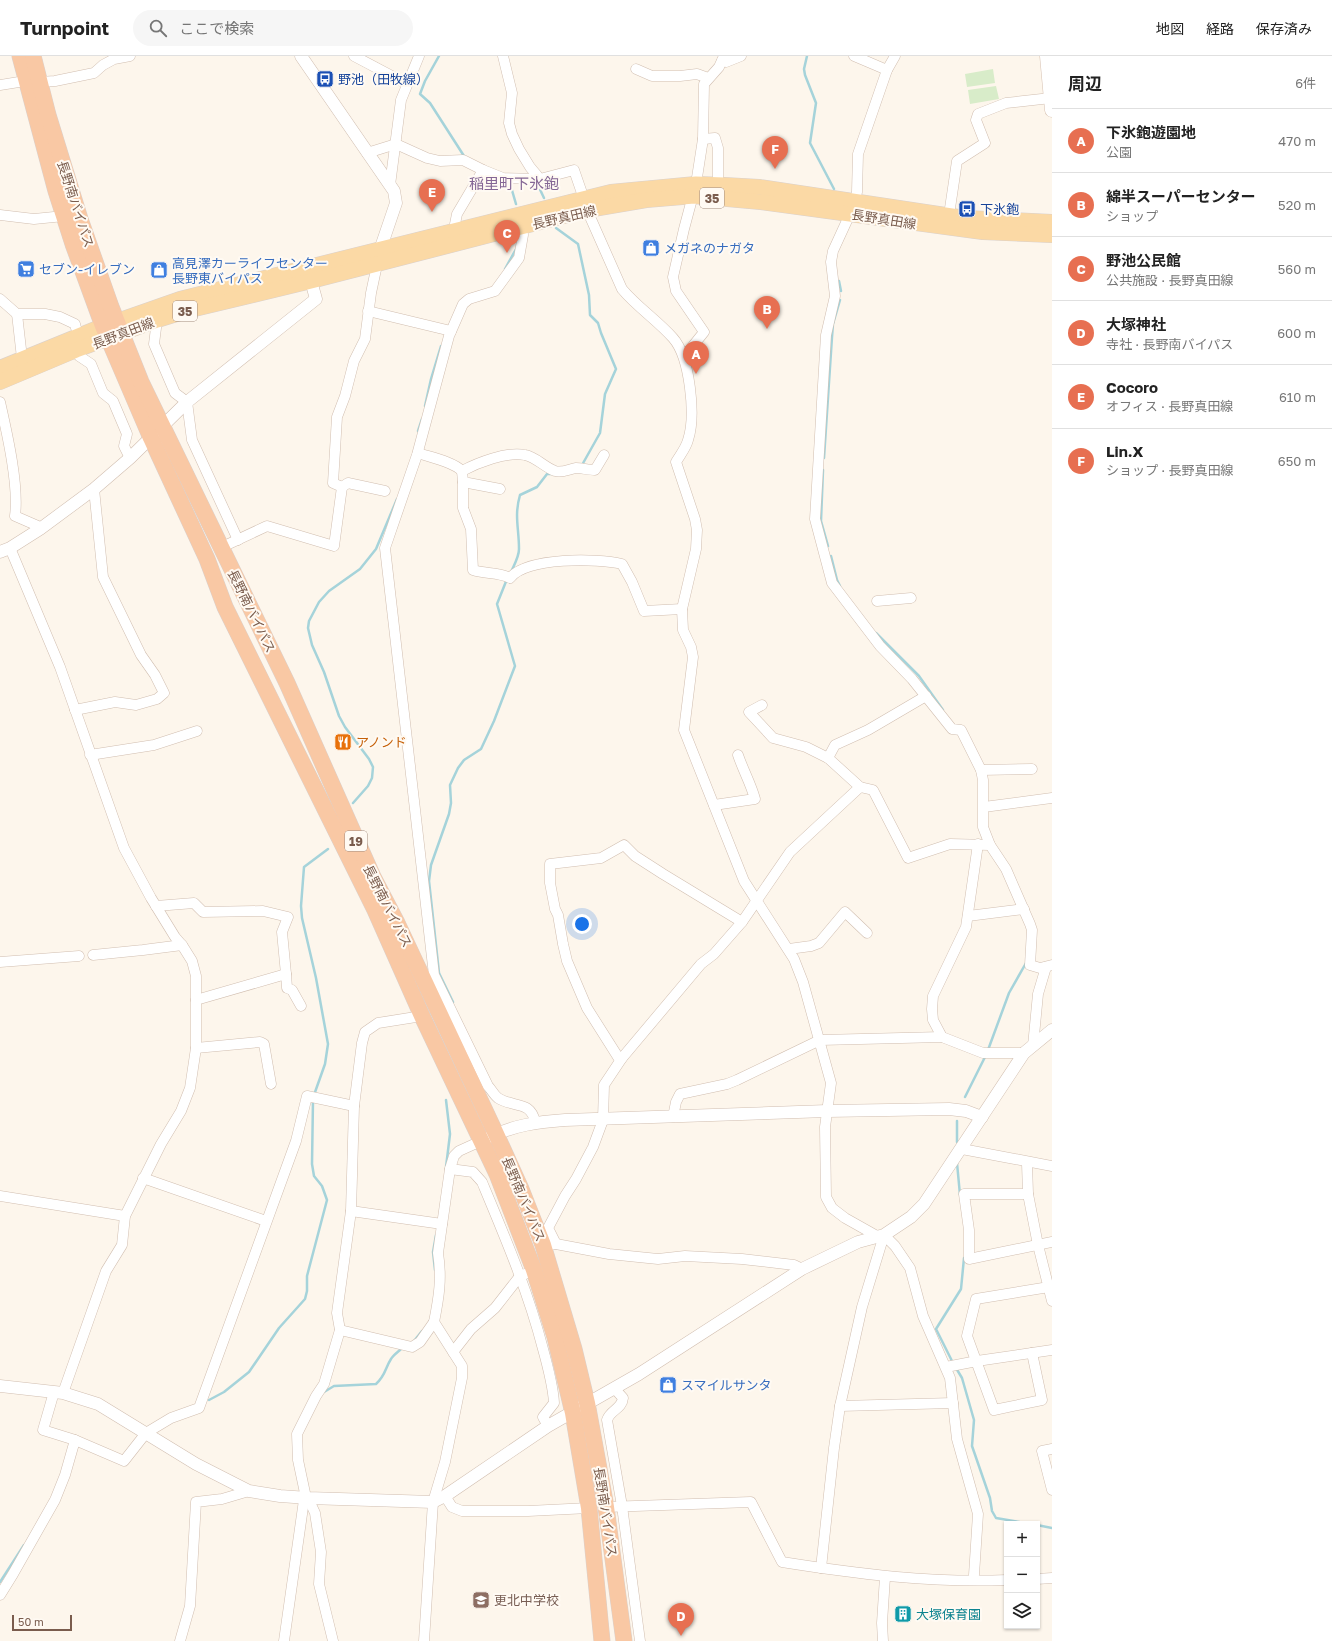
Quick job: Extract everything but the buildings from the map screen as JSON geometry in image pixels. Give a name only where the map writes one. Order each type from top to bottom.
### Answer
[{"type":"highway","name":"長野南バイパス","points":[[20,56],[48,115],[113,330],[150,438],[207,559],[225,607],[375,910],[422,1016],[497,1174],[527,1273],[555,1337],[573,1413],[589,1508],[602,1641]]},
{"type":"highway","name":"長野南バイパス","points":[[34,56],[33,82],[64,216],[113,330],[141,382],[283,676],[373,877],[397,922],[521,1189],[550,1245],[587,1403],[606,1507],[624,1641]]},
{"type":"main road","points":[[1047,56],[1051,104]]},
{"type":"main road","name":"長野真田線","points":[[0,368],[22,358],[113,330],[157,320],[212,304],[311,281],[458,231],[586,205],[646,200],[695,190],[760,202],[949,215],[965,218],[1052,222]]},
{"type":"main road","name":"長野真田線","points":[[0,382],[76,350],[113,330],[180,299],[214,290],[522,226],[586,205]]},
{"type":"main road","name":"長野真田線","points":[[852,208],[983,232],[1052,235]]},
{"type":"street","points":[[0,84],[55,82],[94,73],[103,65],[114,59],[130,56]]},
{"type":"street","points":[[301,56],[394,191],[396,203],[378,257],[368,311],[365,339],[354,361],[345,396],[337,417],[333,483],[342,487]]},
{"type":"street","points":[[354,56],[407,84]]},
{"type":"street","points":[[390,185],[401,100],[419,56]]},
{"type":"street","points":[[504,56],[512,93],[509,123],[512,134],[530,167],[540,179]]},
{"type":"street","points":[[684,357],[704,332],[676,291],[673,277],[695,190],[703,139],[704,84],[719,67],[723,59],[726,62],[741,56]]},
{"type":"street","points":[[854,56],[887,70]]},
{"type":"street","points":[[895,56],[887,70],[858,154],[857,192],[852,208],[833,251],[831,262],[835,296],[826,335],[815,519],[832,583],[880,646],[895,660],[952,729],[961,730],[981,770],[984,791],[983,827],[990,845],[1006,869],[1032,930],[1030,965],[1040,968],[1049,966]]},
{"type":"street","points":[[636,70],[652,76],[680,76],[697,74],[708,78]]},
{"type":"street","points":[[949,215],[957,161],[985,142],[976,120],[978,114],[1006,103],[1051,104]]},
{"type":"street","points":[[703,139],[715,138],[718,148],[718,178]]},
{"type":"street","points":[[367,153],[396,144],[427,158],[440,161],[463,160],[504,178],[540,179],[574,170],[586,205],[622,289],[674,338],[684,357],[689,379],[691,424],[688,441],[676,462],[695,519],[697,530],[696,549],[682,609],[683,630],[691,647],[693,657],[684,730],[744,881],[789,948],[803,982],[831,1082],[825,1127],[826,1197],[832,1208],[845,1218],[880,1236],[894,1246],[910,1268],[923,1316],[939,1356],[946,1367],[950,1378],[957,1439],[978,1514],[974,1575]]},
{"type":"street","points":[[458,231],[455,224],[457,214],[483,170]]},
{"type":"street","points":[[0,215],[34,219],[64,216]]},
{"type":"street","points":[[522,226],[523,235],[519,258],[495,291],[469,299],[463,304],[451,330],[418,453],[385,548],[434,975],[488,1086],[498,1098],[528,1108],[534,1116],[535,1122]]},
{"type":"street","points":[[311,281],[316,300],[187,402],[130,458],[94,489],[40,529],[5,550],[60,667],[124,848],[156,906],[192,961],[196,976],[196,1048],[190,1088],[181,1111],[143,1178],[125,1216],[122,1244],[106,1271],[43,1430],[75,1440],[124,1461],[146,1433],[171,1418],[198,1408],[296,1141],[307,1096],[354,1106]]},
{"type":"street","points":[[0,299],[17,314],[45,314],[75,324],[76,328]]},
{"type":"street","points":[[368,311],[451,330]]},
{"type":"street","points":[[17,314],[22,358]]},
{"type":"street","points":[[157,320],[154,344],[175,393],[187,402],[192,440],[238,540]]},
{"type":"street","points":[[76,350],[79,356],[91,364],[104,393],[113,401],[127,434],[124,446],[130,458]]},
{"type":"street","points":[[0,402],[7,435],[17,504],[15,516],[38,526],[40,529]]},
{"type":"street","points":[[418,453],[451,464],[462,471],[463,508],[471,529],[473,570],[510,578],[514,573],[522,569],[543,564],[579,560],[614,562],[622,564],[627,571],[644,611],[682,609]]},
{"type":"street","points":[[462,471],[486,460],[524,455],[554,470],[562,472],[577,468],[595,470],[604,455]]},
{"type":"street","points":[[463,482],[500,490]]},
{"type":"street","points":[[220,548],[267,526],[334,546],[342,487],[348,483],[385,491]]},
{"type":"street","points":[[75,710],[115,702],[136,705],[157,699],[164,693],[155,675],[141,655],[103,577],[94,489]]},
{"type":"street","points":[[878,602],[911,598]]},
{"type":"street","points":[[828,758],[834,745],[868,730],[926,696]]},
{"type":"street","points":[[762,705],[749,712],[773,738],[806,747],[828,758],[860,787],[872,790],[908,858],[950,844],[990,845]]},
{"type":"street","points":[[90,755],[154,745],[197,731]]},
{"type":"street","points":[[714,805],[755,799],[751,785],[744,772],[738,755]]},
{"type":"street","points":[[981,770],[1032,769]]},
{"type":"street","points":[[802,1269],[794,1265],[742,1259],[685,1256],[658,1259],[609,1254],[550,1245],[548,1228],[590,1152],[603,1120],[604,1086],[622,1058],[701,964],[714,954],[742,922],[790,852],[860,787]]},
{"type":"street","points":[[984,807],[1052,798]]},
{"type":"street","points":[[942,1037],[933,1020],[933,996],[966,927],[978,844]]},
{"type":"street","points":[[622,1058],[618,1057],[587,1008],[567,961],[562,944],[558,915],[555,909],[550,883],[550,864],[601,858],[624,845],[635,856],[742,922]]},
{"type":"street","points":[[156,906],[194,903],[203,912],[263,911],[288,917],[282,932],[287,988],[292,990],[301,1006]]},
{"type":"street","points":[[968,916],[1024,909]]},
{"type":"street","points":[[789,948],[811,946],[819,943],[845,912],[867,932]]},
{"type":"street","points":[[93,955],[182,945]]},
{"type":"street","points":[[0,962],[79,956]]},
{"type":"street","points":[[1029,1050],[1038,994],[1049,966]]},
{"type":"street","points":[[196,1000],[286,974]]},
{"type":"street","points":[[333,1641],[319,1584],[321,1552],[315,1513],[306,1498],[298,1460],[297,1434],[316,1396],[324,1384],[340,1330],[337,1313],[351,1211],[354,1106],[362,1044],[365,1032],[378,1023],[422,1016]]},
{"type":"street","points":[[0,1386],[58,1393],[98,1404],[196,1464],[249,1491],[306,1498],[432,1502],[445,1496],[548,1426],[573,1413],[587,1403],[614,1388],[802,1269],[858,1242],[880,1236],[911,1217],[924,1204],[1029,1050],[1052,1030]]},
{"type":"street","points":[[673,1117],[676,1102],[680,1094],[727,1084],[820,1040],[942,1037],[988,1053],[1029,1050]]},
{"type":"street","points":[[196,1048],[260,1042],[264,1044],[271,1084]]},
{"type":"street","points":[[340,1330],[412,1347],[420,1342],[434,1322],[441,1289],[438,1253],[450,1169],[454,1156],[460,1151],[516,1126],[535,1122],[827,1111],[949,1109],[966,1111],[982,1117]]},
{"type":"street","points":[[962,1149],[1027,1163],[1052,1166]]},
{"type":"street","points":[[1027,1163],[1028,1194],[1052,1301]]},
{"type":"street","points":[[450,1169],[473,1172],[482,1182],[527,1273],[534,1312],[554,1389],[554,1403],[543,1417],[548,1426]]},
{"type":"street","points":[[143,1178],[266,1221]]},
{"type":"street","points":[[1028,1194],[964,1194],[969,1230],[969,1259],[1052,1242]]},
{"type":"street","points":[[0,1196],[125,1216]]},
{"type":"street","points":[[351,1211],[442,1224]]},
{"type":"street","points":[[821,1568],[840,1406],[862,1306],[880,1244],[880,1236]]},
{"type":"street","points":[[453,1352],[471,1329],[495,1308],[527,1273]]},
{"type":"street","points":[[1032,1353],[1042,1400],[994,1410],[967,1336],[976,1299],[1049,1288]]},
{"type":"street","points":[[424,1641],[432,1502],[445,1462],[462,1378],[462,1366],[434,1322]]},
{"type":"street","points":[[946,1367],[1052,1350]]},
{"type":"street","points":[[614,1388],[623,1398],[623,1401],[621,1406],[609,1415],[607,1420],[622,1506],[640,1641]]},
{"type":"street","points":[[840,1406],[952,1403]]},
{"type":"street","points":[[0,1595],[55,1500],[65,1475],[75,1440]]},
{"type":"street","points":[[1052,1450],[1042,1451],[1052,1490]]},
{"type":"street","points":[[180,1641],[190,1606],[196,1502],[222,1499],[249,1491]]},
{"type":"street","points":[[445,1496],[452,1507],[462,1511],[528,1511],[589,1508]]},
{"type":"street","points":[[284,1641],[306,1498]]},
{"type":"street","points":[[606,1507],[751,1502],[782,1562],[885,1577],[971,1581],[1004,1580]]},
{"type":"street","points":[[883,1641],[882,1623],[885,1577]]},
{"type":"street","points":[[1040,1578],[1052,1578]]},
{"type":"green space","points":[[993,69],[995,83],[967,87],[965,74]]},
{"type":"green space","points":[[996,86],[999,99],[970,104],[968,90]]},
{"type":"waterway","points":[[439,56],[425,81],[420,94],[430,103],[464,156]]},
{"type":"waterway","points":[[807,56],[804,69],[805,75],[816,103],[810,143],[834,189]]},
{"type":"waterway","points":[[509,180],[516,204]]},
{"type":"waterway","points":[[536,181],[544,198]]},
{"type":"waterway","points":[[556,228],[578,244],[589,295],[590,315],[598,323],[616,369],[605,394],[600,433],[582,465]]},
{"type":"waterway","points":[[505,269],[516,249]]},
{"type":"waterway","points":[[839,281],[841,291]]},
{"type":"waterway","points":[[824,458],[833,324],[840,300]]},
{"type":"waterway","points":[[425,406],[441,346]]},
{"type":"waterway","points":[[418,431],[422,419]]},
{"type":"waterway","points":[[823,470],[821,521],[828,546]]},
{"type":"waterway","points":[[511,572],[519,552],[517,509],[520,495],[537,487],[547,474],[551,474]]},
{"type":"waterway","points":[[353,803],[368,786],[372,778],[373,767],[339,716],[324,672],[312,645],[308,628],[309,621],[319,602],[329,591],[360,569],[376,549],[397,499]]},
{"type":"waterway","points":[[831,556],[840,586]]},
{"type":"waterway","points":[[453,1002],[439,973],[429,881],[431,865],[449,814],[451,803],[450,785],[458,768],[464,760],[481,749],[494,721],[515,666],[497,604],[507,579]]},
{"type":"waterway","points":[[876,633],[919,676],[943,710]]},
{"type":"waterway","points":[[314,1095],[325,1064],[328,1044],[316,978],[302,918],[301,906],[304,867],[328,849]]},
{"type":"waterway","points":[[988,1050],[1009,993],[1026,963]]},
{"type":"waterway","points":[[965,1097],[985,1057]]},
{"type":"waterway","points":[[209,1400],[224,1392],[249,1372],[279,1328],[305,1299],[307,1291],[307,1276],[327,1200],[322,1186],[314,1176],[312,1164],[313,1100]]},
{"type":"waterway","points":[[446,1100],[450,1134],[446,1167]]},
{"type":"waterway","points":[[957,1121],[957,1142]]},
{"type":"waterway","points":[[957,1163],[960,1195]]},
{"type":"waterway","points":[[435,1270],[433,1252],[436,1235]]},
{"type":"waterway","points":[[953,1363],[936,1329],[961,1289],[964,1258]]},
{"type":"waterway","points":[[414,1341],[422,1331]]},
{"type":"waterway","points":[[324,1392],[334,1386],[376,1384],[384,1375],[389,1362],[401,1349]]},
{"type":"waterway","points":[[956,1368],[962,1378],[974,1420],[972,1446],[990,1498],[992,1511],[996,1518],[1014,1521]]},
{"type":"waterway","points":[[1040,1526],[1052,1528]]},
{"type":"waterway","points":[[0,1582],[24,1545]]},
{"type":"place","name":"野池（田牧線）","points":[[325,79]]},
{"type":"place","name":"Lin.X","points":[[775,169]]},
{"type":"place","name":"下氷鉋","points":[[967,209]]},
{"type":"place","name":"Cocoro","points":[[432,212]]},
{"type":"place","name":"メガネのナガタ","points":[[651,248]]},
{"type":"place","name":"野池公民館","points":[[507,253]]},
{"type":"place","name":"セブン-イレブン","points":[[26,269]]},
{"type":"place","name":"高見澤カーライフセンター 長野東バイパス","points":[[159,270]]},
{"type":"place","name":"綿半スーパーセンター","points":[[767,329]]},
{"type":"place","name":"下氷鉋遊園地","points":[[696,374]]},
{"type":"place","name":"アノンド","points":[[343,742]]},
{"type":"place","name":"スマイルサンタ","points":[[668,1385]]},
{"type":"place","name":"更北中学校","points":[[481,1600]]},
{"type":"place","name":"大塚保育園","points":[[903,1614]]},
{"type":"place","name":"大塚神社","points":[[681,1636]]},
{"type":"district","name":"稲里町下氷鉋","points":[[514,183]]}]
